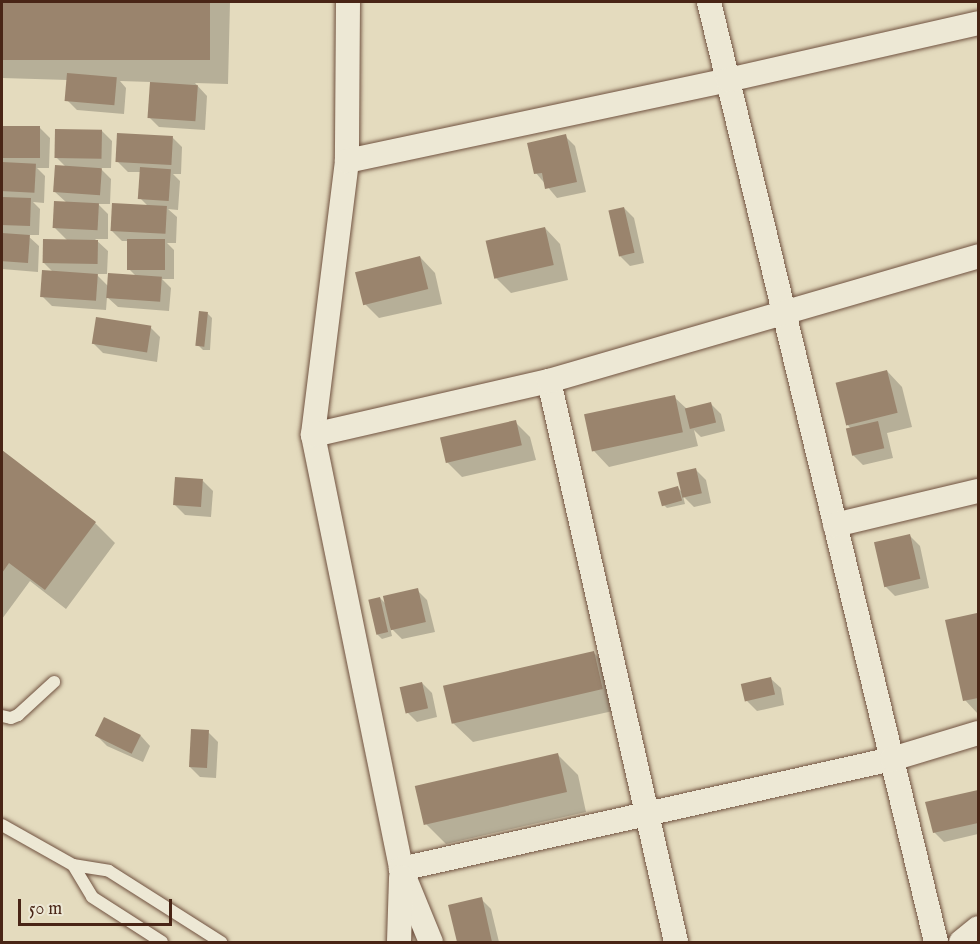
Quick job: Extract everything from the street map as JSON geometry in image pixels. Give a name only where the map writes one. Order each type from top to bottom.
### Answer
[{"type":"street","points":[[348,2],[347,161],[313,435],[401,869],[432,942]]},
{"type":"street","points":[[709,2],[936,942]]},
{"type":"street","points":[[347,161],[728,80],[978,23]]},
{"type":"street","points":[[313,435],[549,381],[978,256]]},
{"type":"street","points":[[549,381],[676,942]]},
{"type":"street","points":[[835,525],[978,491]]},
{"type":"street","points":[[401,869],[892,759],[978,733]]},
{"type":"street","points":[[399,942],[401,869]]},
{"type":"street","points":[[961,942],[978,928]]},
{"type":"lane","points":[[2,716],[11,718],[18,715],[54,682]]},
{"type":"lane","points":[[2,825],[73,865],[109,871],[221,942]]},
{"type":"lane","points":[[73,865],[92,897],[162,942]]},
{"type":"building","points":[[2,2],[210,2],[210,60],[2,60]]},
{"type":"building","points":[[67,73],[117,77],[114,105],[65,101]]},
{"type":"building","points":[[150,82],[198,85],[195,121],[147,118]]},
{"type":"building","points":[[2,126],[40,126],[40,158],[2,158]]},
{"type":"building","points":[[55,129],[102,130],[101,159],[54,158]]},
{"type":"building","points":[[117,133],[173,136],[171,165],[115,162]]},
{"type":"building","points":[[566,134],[577,182],[545,189],[542,173],[534,174],[527,143]]},
{"type":"building","points":[[2,162],[36,164],[34,193],[2,191]]},
{"type":"building","points":[[55,165],[102,168],[100,195],[53,192]]},
{"type":"building","points":[[140,167],[171,169],[169,201],[138,199]]},
{"type":"building","points":[[2,197],[31,198],[30,226],[2,225]]},
{"type":"building","points":[[54,201],[99,203],[98,230],[53,228]]},
{"type":"building","points":[[112,203],[167,206],[165,234],[111,231]]},
{"type":"building","points":[[624,207],[635,253],[619,256],[608,211]]},
{"type":"building","points":[[545,227],[554,265],[494,279],[486,241]]},
{"type":"building","points":[[2,233],[30,235],[28,263],[2,261]]},
{"type":"building","points":[[43,239],[98,240],[98,264],[43,263]]},
{"type":"building","points":[[127,239],[165,239],[165,270],[127,270]]},
{"type":"building","points":[[420,256],[428,289],[363,305],[355,272]]},
{"type":"building","points":[[42,270],[98,274],[96,301],[40,297]]},
{"type":"building","points":[[108,273],[162,277],[160,302],[106,298]]},
{"type":"building","points":[[199,311],[208,312],[204,347],[195,346]]},
{"type":"building","points":[[96,317],[151,326],[147,352],[92,344]]},
{"type":"building","points":[[887,370],[898,413],[846,426],[836,383]]},
{"type":"building","points":[[675,395],[683,432],[592,452],[584,414]]},
{"type":"building","points":[[711,402],[716,422],[690,429],[685,409]]},
{"type":"building","points":[[516,420],[522,445],[446,463],[440,438]]},
{"type":"building","points":[[878,421],[884,448],[852,456],[846,428]]},
{"type":"building","points":[[2,450],[96,522],[45,590],[9,563],[2,573]]},
{"type":"building","points":[[696,468],[702,493],[682,498],[677,472]]},
{"type":"building","points":[[175,477],[203,479],[201,507],[173,505]]},
{"type":"building","points":[[678,486],[682,500],[662,506],[658,492]]},
{"type":"building","points":[[910,534],[920,579],[884,587],[874,542]]},
{"type":"building","points":[[418,588],[426,622],[391,630],[383,596]]},
{"type":"building","points":[[380,597],[388,632],[376,635],[368,600]]},
{"type":"building","points":[[977,613],[978,698],[963,701],[945,620]]},
{"type":"building","points":[[594,651],[603,689],[452,724],[443,686]]},
{"type":"building","points":[[771,677],[775,695],[745,702],[741,684]]},
{"type":"building","points":[[422,682],[428,708],[406,713],[400,687]]},
{"type":"building","points":[[104,717],[141,735],[132,754],[95,736]]},
{"type":"building","points":[[191,729],[209,730],[207,768],[189,767]]},
{"type":"building","points":[[558,753],[567,792],[424,825],[415,786]]},
{"type":"building","points":[[978,790],[978,823],[933,833],[925,802]]},
{"type":"building","points":[[482,897],[492,942],[457,942],[448,905]]}]
